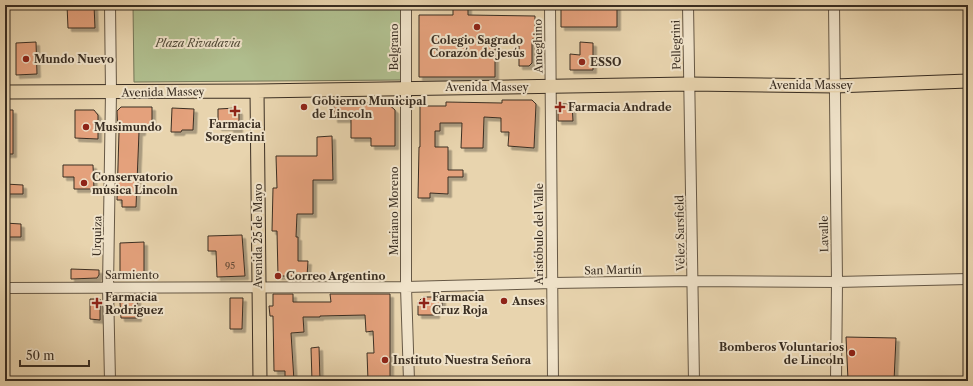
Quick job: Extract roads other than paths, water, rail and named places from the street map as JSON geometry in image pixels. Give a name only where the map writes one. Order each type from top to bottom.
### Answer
[{"type":"main road","name":"Avenida Massey","points":[[5,92],[257,91],[689,84],[835,86],[968,81]]},
{"type":"main road","name":"Avenida 25 de Mayo","points":[[257,91],[260,381]]},
{"type":"street","name":"Urquiza","points":[[110,5],[111,92],[108,287],[110,381]]},
{"type":"street","name":"Belgrano","points":[[406,5],[406,88]]},
{"type":"street","name":"Ameghino","points":[[550,5],[551,87]]},
{"type":"street","name":"Pellegrini","points":[[688,5],[689,84]]},
{"type":"street","name":"Lavalle","points":[[834,5],[837,282],[836,381]]},
{"type":"street","name":"Vélez Sarsfield","points":[[689,84],[694,381]]},
{"type":"street","name":"Aristóbulo del Valle","points":[[551,87],[553,381]]},
{"type":"street","name":"Mariano Moreno","points":[[406,88],[406,287],[409,381]]},
{"type":"street","name":"San Martín","points":[[259,288],[406,287],[693,281],[837,282],[968,279]]},
{"type":"street","name":"Sarmiento","points":[[5,288],[259,288]]},
{"type":"place","name":"Colegio Sagrado Corazón de jesús","points":[[477,27]]},
{"type":"place","name":"Mundo Nuevo","points":[[26,59]]},
{"type":"place","name":"ESSO","points":[[582,62]]},
{"type":"place","name":"Gobierno Municipal de Lincoln","points":[[304,107]]},
{"type":"place","name":"Farmacia Andrade","points":[[560,107]]},
{"type":"place","name":"Farmacia Sorgentini","points":[[235,111]]},
{"type":"place","name":"Musimundo","points":[[86,127]]},
{"type":"place","name":"Conservatorio música Lincoln","points":[[84,183]]},
{"type":"place","name":"Correo Argentino","points":[[278,276]]},
{"type":"place","name":"Anses","points":[[504,301]]},
{"type":"place","name":"Farmacia Rodriguez","points":[[97,303]]},
{"type":"place","name":"Farmacia Cruz Roja","points":[[424,303]]},
{"type":"place","name":"Bomberos Voluntarios de Lincoln","points":[[852,353]]},
{"type":"place","name":"Instituto Nuestra Señora","points":[[385,360]]},
{"type":"park label","name":"Plaza Rivadavia","points":[[198,43]]}]
